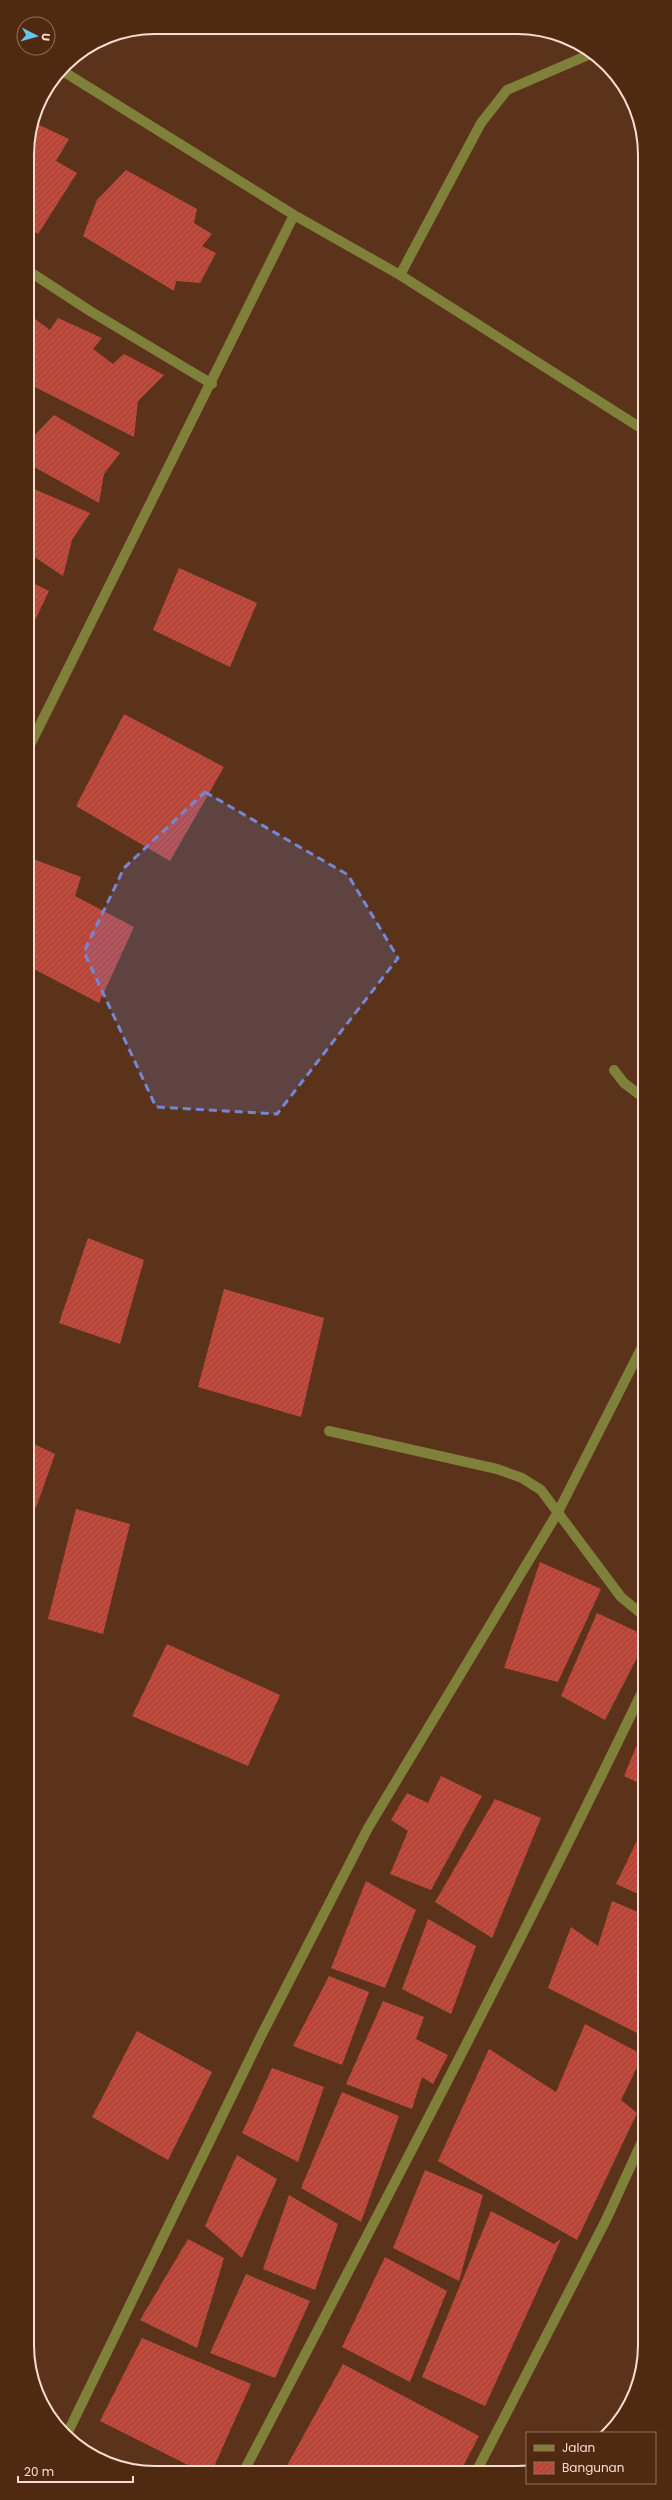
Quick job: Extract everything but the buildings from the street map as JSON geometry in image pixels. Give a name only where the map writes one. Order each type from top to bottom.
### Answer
[{"type":"street","points":[[400,275],[481,123],[495,104],[507,90],[562,68],[586,56]]},
{"type":"street","points":[[65,73],[294,216],[400,275],[638,426]]},
{"type":"street","points":[[34,739],[212,384],[294,216]]},
{"type":"street","points":[[34,275],[90,311],[212,384]]},
{"type":"street","points":[[614,1070],[624,1082],[638,1093]]},
{"type":"street","points":[[69,2431],[260,2036],[368,1828],[558,1512],[638,1355]]},
{"type":"street","points":[[329,1431],[497,1469],[522,1478],[541,1490],[621,1597],[638,1611]]},
{"type":"street","points":[[247,2466],[515,1950],[638,1700]]},
{"type":"street","points":[[479,2466],[606,2220],[638,2150]]},
{"type":"highlighted area","points":[[205,792],[348,875],[398,958],[277,1114],[156,1107],[84,952],[124,868]]}]
